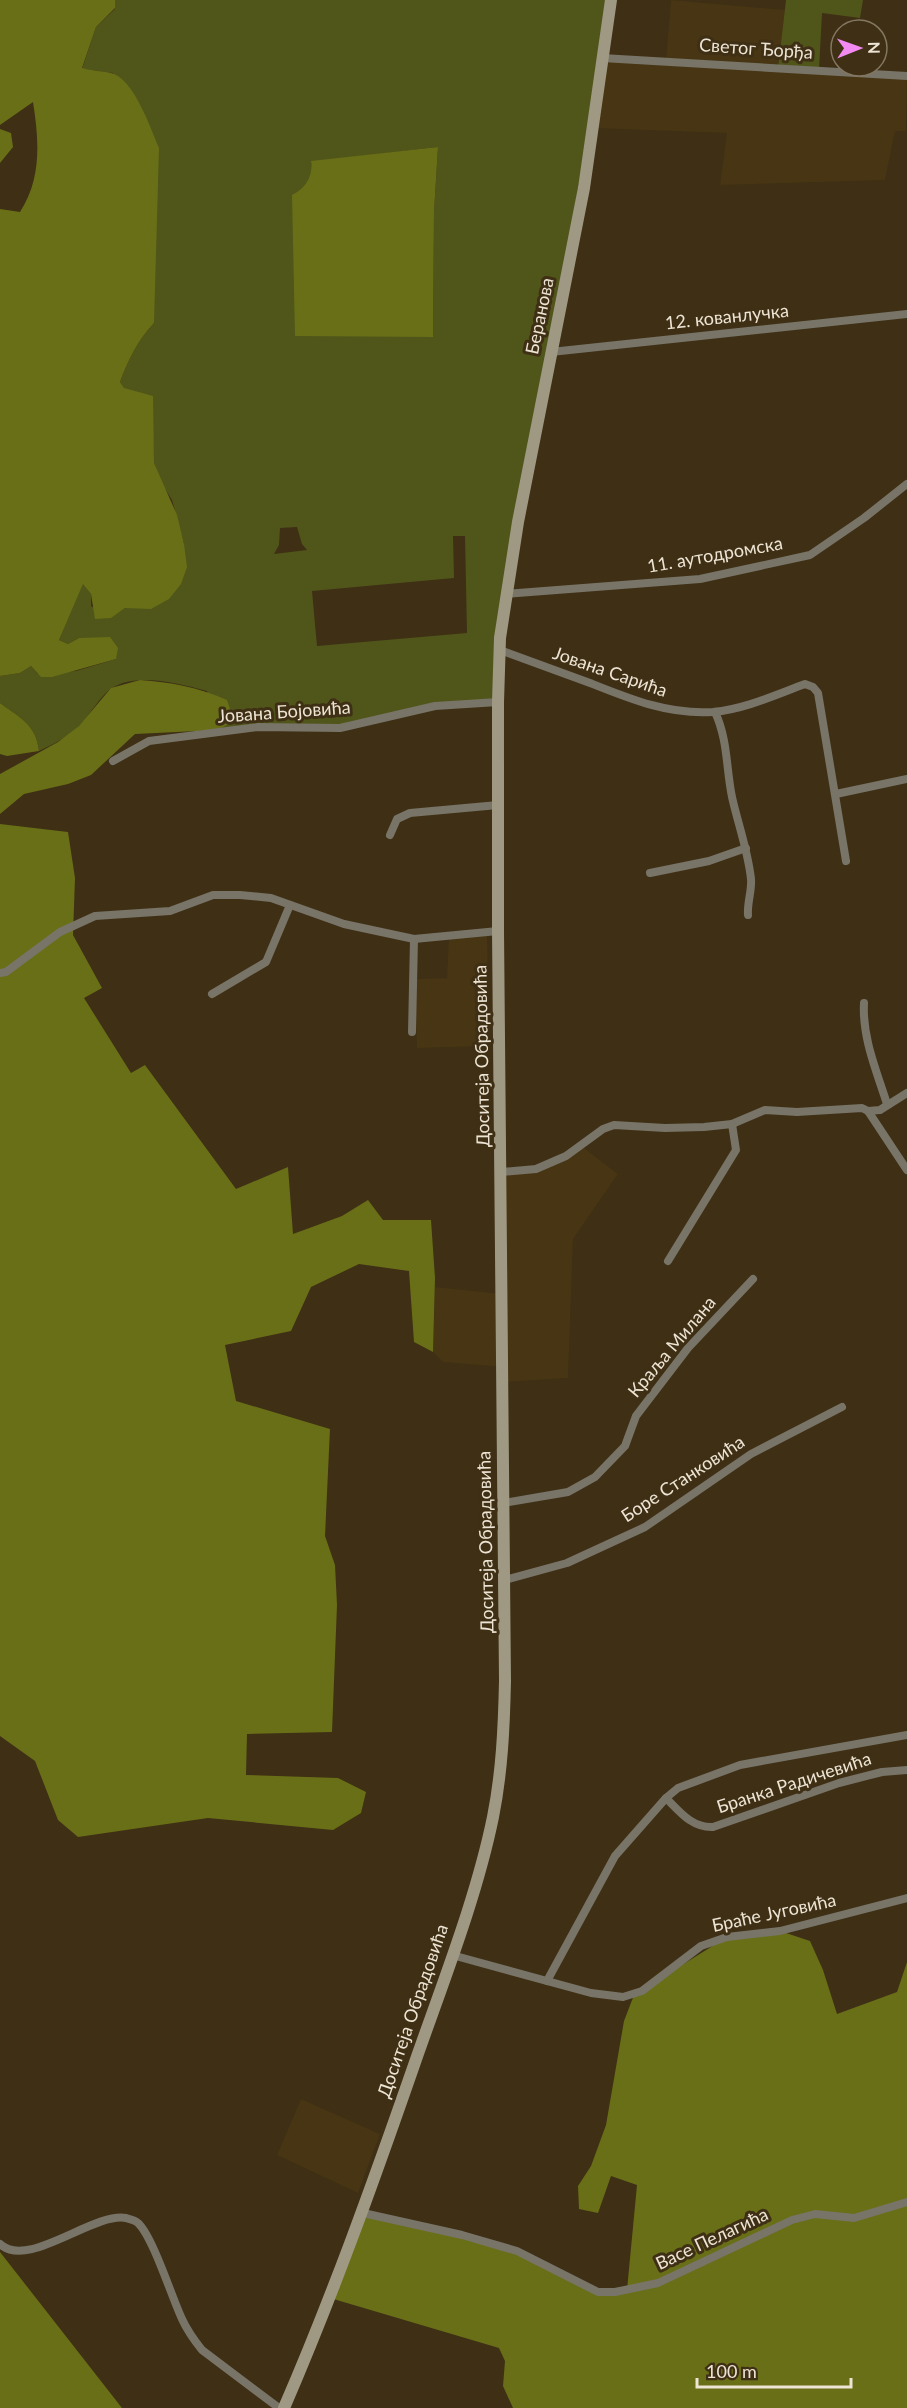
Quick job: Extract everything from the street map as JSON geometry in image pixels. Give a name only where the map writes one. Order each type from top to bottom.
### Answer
[{"type":"main road","name":"Беранова","points":[[500,644],[505,594],[584,188],[610,0]]},
{"type":"main road","name":"Доситеја Обрадовића","points":[[281,2408],[326,2310],[363,2213],[452,1955],[486,1846],[498,1787],[506,1681],[498,931],[500,644]]},
{"type":"street","name":"Светог Ђорђа","points":[[602,58],[907,76]]},
{"type":"street","name":"12. кованлучка","points":[[551,352],[907,314]]},
{"type":"street","name":"11. аутодромска","points":[[505,594],[700,579],[810,555],[856,524],[907,484]]},
{"type":"street","name":"Јована Сарића","points":[[500,644],[637,701],[668,710],[714,712],[747,705],[805,684],[813,687],[818,693],[846,861]]},
{"type":"street","name":"Јована Бојовића","points":[[113,761],[149,741],[258,727],[340,728],[435,706],[498,702]]},
{"type":"street","points":[[714,712],[728,754],[729,779],[746,848],[751,882],[748,915]]},
{"type":"street","points":[[836,794],[907,779]]},
{"type":"street","points":[[390,835],[397,819],[410,813],[498,805]]},
{"type":"street","points":[[650,873],[709,861],[746,848]]},
{"type":"street","points":[[0,973],[6,972],[60,932],[95,916],[170,911],[213,895],[271,898],[344,924],[414,939],[498,931]]},
{"type":"street","points":[[212,994],[266,962],[290,904]]},
{"type":"street","points":[[412,1032],[414,939]]},
{"type":"street","points":[[864,1004],[863,1020],[871,1056],[887,1104]]},
{"type":"street","points":[[867,1111],[880,1110],[907,1093]]},
{"type":"street","points":[[501,1173],[536,1169],[566,1156],[603,1129],[614,1125],[665,1128],[732,1124],[765,1110],[797,1112],[862,1108],[867,1111],[907,1170]]},
{"type":"street","points":[[668,1261],[736,1150],[732,1124]]},
{"type":"street","name":"Краља Милана","points":[[504,1503],[568,1491],[595,1477],[625,1446],[636,1416],[688,1348],[753,1279]]},
{"type":"street","name":"Боре Станковића","points":[[504,1580],[567,1563],[645,1527],[751,1454],[842,1407]]},
{"type":"street","name":"Бранка Радичевића","points":[[547,1981],[615,1856],[666,1798],[678,1788],[740,1765],[907,1735]]},
{"type":"street","name":"Бранка Радичевића","points":[[666,1798],[694,1825],[703,1828],[713,1827],[773,1804],[847,1780],[882,1772],[907,1770]]},
{"type":"street","name":"Браће Југовића","points":[[452,1955],[591,1993],[623,1997],[642,1991],[701,1946],[727,1937],[780,1931],[907,1898]]},
{"type":"street","name":"Васе Пелагића","points":[[363,2213],[462,2235],[517,2251],[598,2292],[615,2292],[658,2283],[792,2220],[815,2214],[854,2218],[907,2202]]},
{"type":"street","points":[[0,2244],[4,2248],[20,2250],[41,2246],[105,2221],[123,2217],[134,2220],[140,2225],[159,2263],[183,2321],[197,2344],[281,2408]]},
{"type":"shaded area","points":[[671,0],[785,10],[778,67],[829,71],[829,78],[907,76],[906,131],[895,131],[885,180],[720,185],[727,133],[593,128],[602,58],[666,60]]},
{"type":"shaded area","points":[[487,932],[489,1046],[417,1048],[415,979],[447,978],[449,936]]},
{"type":"shaded area","points":[[580,1145],[618,1174],[573,1239],[568,1378],[503,1382],[503,1367],[443,1362],[433,1352],[435,1287],[502,1294],[501,1172],[536,1169]]},
{"type":"shaded area","points":[[301,2099],[380,2134],[358,2193],[277,2155]]},
{"type":"green space","points":[[0,0],[115,0],[115,8],[96,27],[82,68],[111,73],[127,84],[146,117],[159,148],[154,323],[134,351],[120,382],[124,388],[153,396],[154,463],[177,515],[187,567],[181,584],[169,599],[151,609],[125,608],[111,618],[95,619],[91,594],[83,584],[59,640],[68,644],[79,638],[110,637],[118,648],[116,659],[52,677],[41,677],[31,666],[20,673],[0,676],[0,209],[20,212],[27,199],[35,172],[37,130],[33,102],[0,125]]},
{"type":"green space","points":[[115,0],[611,0],[518,522],[498,702],[435,706],[340,728],[218,730],[207,691],[159,681],[134,681],[112,688],[77,728],[39,751],[31,728],[0,703],[0,676],[20,673],[31,666],[38,674],[76,671],[116,659],[79,638],[68,644],[59,640],[83,583],[91,594],[91,606],[110,618],[125,608],[138,608],[184,544],[172,500],[162,484],[154,463],[153,438],[120,382],[134,351],[154,323],[113,73],[82,69],[96,27],[115,9]],"holes":[[[438,147],[434,212],[433,337],[297,193],[309,179],[311,162]],[[297,527],[302,544],[307,550],[274,554],[279,545],[280,528]],[[453,536],[465,536],[467,633],[317,646],[312,591],[454,578]]]},
{"type":"green space","points":[[786,0],[863,0],[860,18],[822,13],[819,70],[778,68]]},
{"type":"green space","points":[[0,129],[11,133],[13,147],[0,163]]},
{"type":"green space","points":[[438,147],[434,212],[433,337],[295,336],[292,195],[307,181],[311,172],[311,161]]},
{"type":"green space","points":[[140,680],[184,686],[227,700],[234,721],[218,730],[135,734],[91,775],[68,784],[24,794],[0,814],[0,774],[58,742],[79,726],[111,688]]},
{"type":"green space","points":[[0,703],[31,728],[39,751],[7,756],[0,754]]},
{"type":"green space","points":[[0,824],[68,832],[75,878],[73,935],[102,988],[84,998],[131,1073],[145,1065],[236,1189],[288,1167],[293,1234],[342,1216],[368,1200],[383,1220],[431,1220],[435,1278],[433,1352],[414,1342],[409,1271],[359,1264],[311,1287],[291,1331],[225,1345],[236,1401],[330,1429],[325,1536],[335,1565],[337,1605],[332,1732],[247,1734],[246,1775],[338,1778],[366,1792],[361,1813],[333,1830],[208,1818],[78,1837],[58,1820],[35,1761],[0,1736]]},
{"type":"green space","points":[[780,1931],[810,1941],[823,1970],[837,2014],[897,1992],[907,1962],[907,2408],[513,2408],[503,2386],[505,2361],[499,2348],[330,2298],[363,2213],[517,2251],[598,2292],[627,2290],[637,2185],[611,2176],[598,2213],[579,2209],[578,2186],[591,2166],[606,2125],[624,2021],[634,1995],[727,1937]]},
{"type":"green space","points":[[0,2252],[122,2408],[0,2408]]}]
